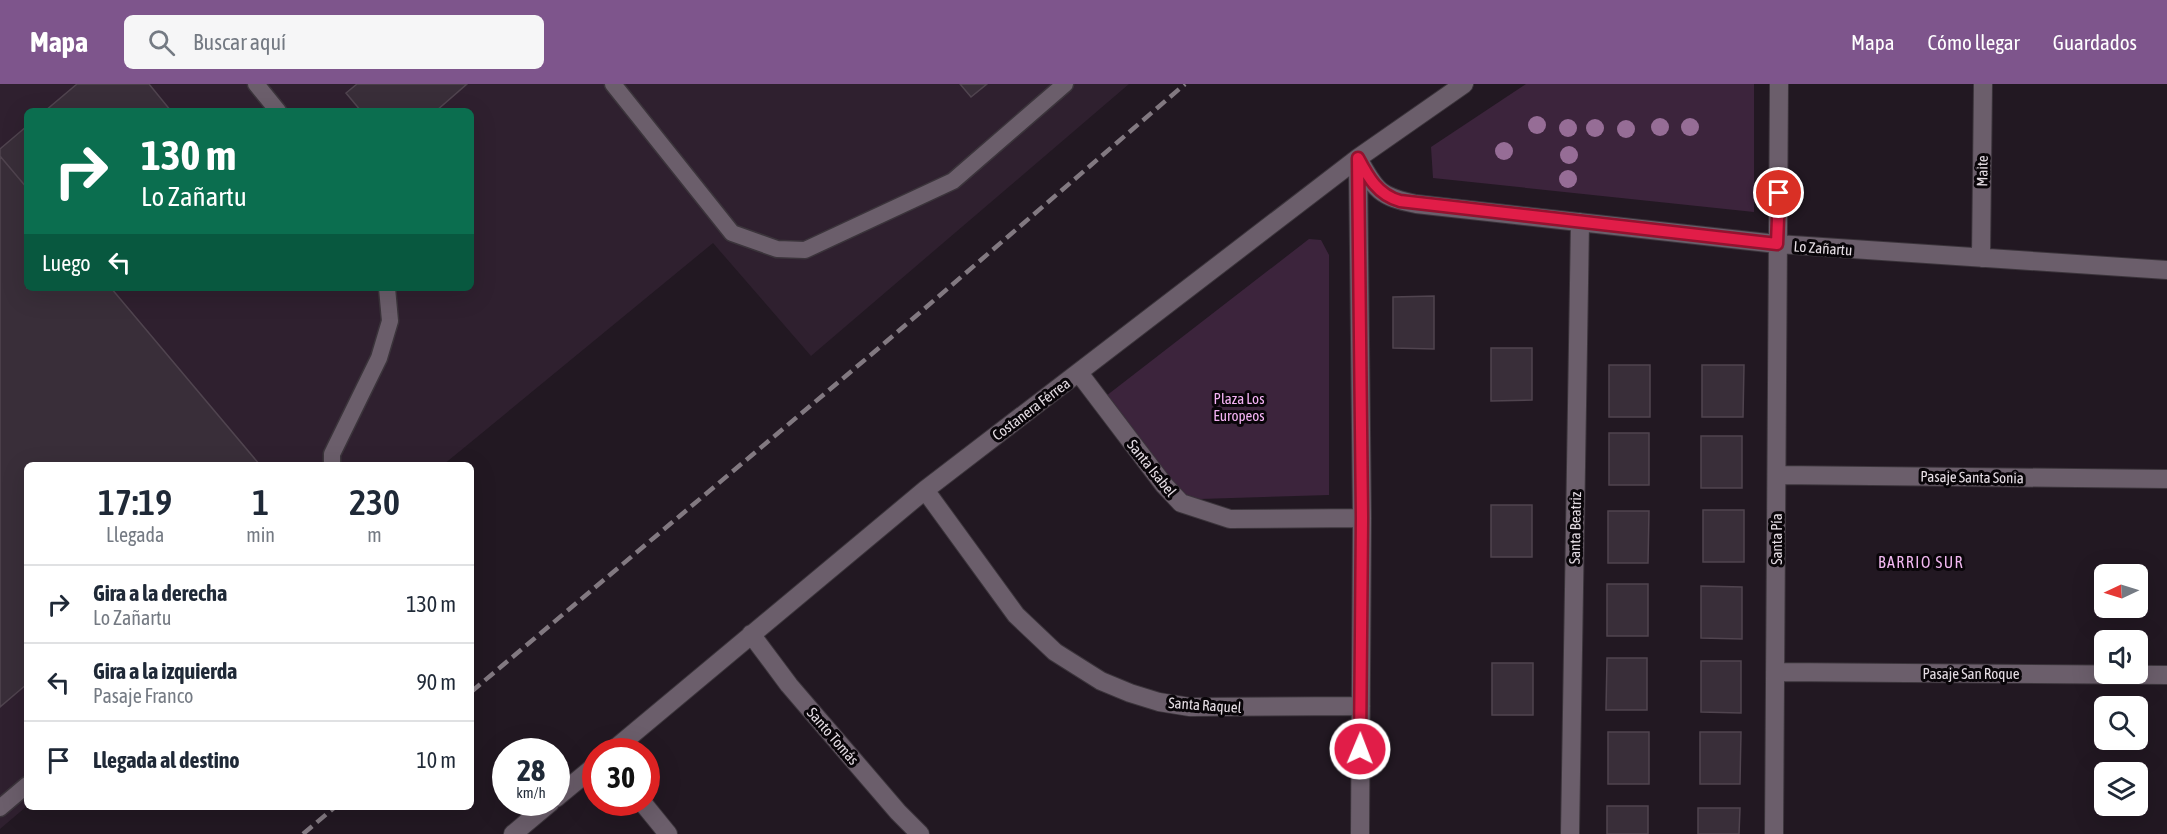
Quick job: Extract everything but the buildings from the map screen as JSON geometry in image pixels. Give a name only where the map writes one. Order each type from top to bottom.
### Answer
[{"type":"street","name":"Costanera Férrea","points":[[628,738],[925,490],[1358,158],[1464,84]]},
{"type":"street","name":"Santa Pía","points":[[1774,834],[1779,84]]},
{"type":"street","name":"Maite","points":[[1981,258],[1983,84]]},
{"type":"street","name":"Lo Zañartu","points":[[1358,158],[1369,178],[1379,190],[1392,199],[1434,206],[1777,244],[2167,270]]},
{"type":"street","points":[[1358,158],[1362,518],[1360,834]]},
{"type":"street","name":"Santa Beatriz","points":[[1570,834],[1580,222]]},
{"type":"street","name":"Santa Isabel","points":[[1079,373],[1164,485],[1181,503],[1230,519],[1362,518]]},
{"type":"street","name":"Pasaje Santa Sonia","points":[[1777,475],[2167,479]]},
{"type":"street","name":"Santa Raquel","points":[[925,490],[1016,615],[1055,652],[1077,668],[1101,681],[1160,702],[1190,706],[1361,706]]},
{"type":"street","name":"Santo Tomás","points":[[751,634],[789,685],[898,812],[920,834]]},
{"type":"street","name":"Pasaje San Roque","points":[[1775,672],[2167,675]]},
{"type":"street","points":[[570,786],[582,777]]},
{"type":"street","points":[[513,834],[534,816]]},
{"type":"street","points":[[653,816],[668,834]]},
{"type":"lane","points":[[256,84],[276,108]]},
{"type":"lane","points":[[613,84],[732,233],[777,249],[805,250],[952,181],[1065,84]]},
{"type":"lane","points":[[332,462],[332,454],[379,358],[390,321],[387,291]]},
{"type":"lane","points":[[0,808],[24,788]]},
{"type":"shaded area","points":[[0,84],[1129,84],[811,356],[713,243],[447,462],[24,462],[24,809],[0,829]]},
{"type":"green space","points":[[1526,84],[1754,84],[1754,212],[1433,178],[1431,147]]},
{"type":"green space","name":"Plaza Los Europeos","points":[[1309,239],[1321,240],[1329,255],[1329,495],[1200,499],[1182,497],[1106,396]]},
{"type":"railway","points":[[474,689],[873,353],[1185,84]]},
{"type":"railway","points":[[303,834],[331,810]]},
{"type":"district","name":"BARRIO SUR","points":[[1921,562]]},
{"type":"route","points":[[1360,749],[1362,518],[1358,158],[1379,190],[1392,199],[1400,201],[1777,244],[1779,193]]}]
